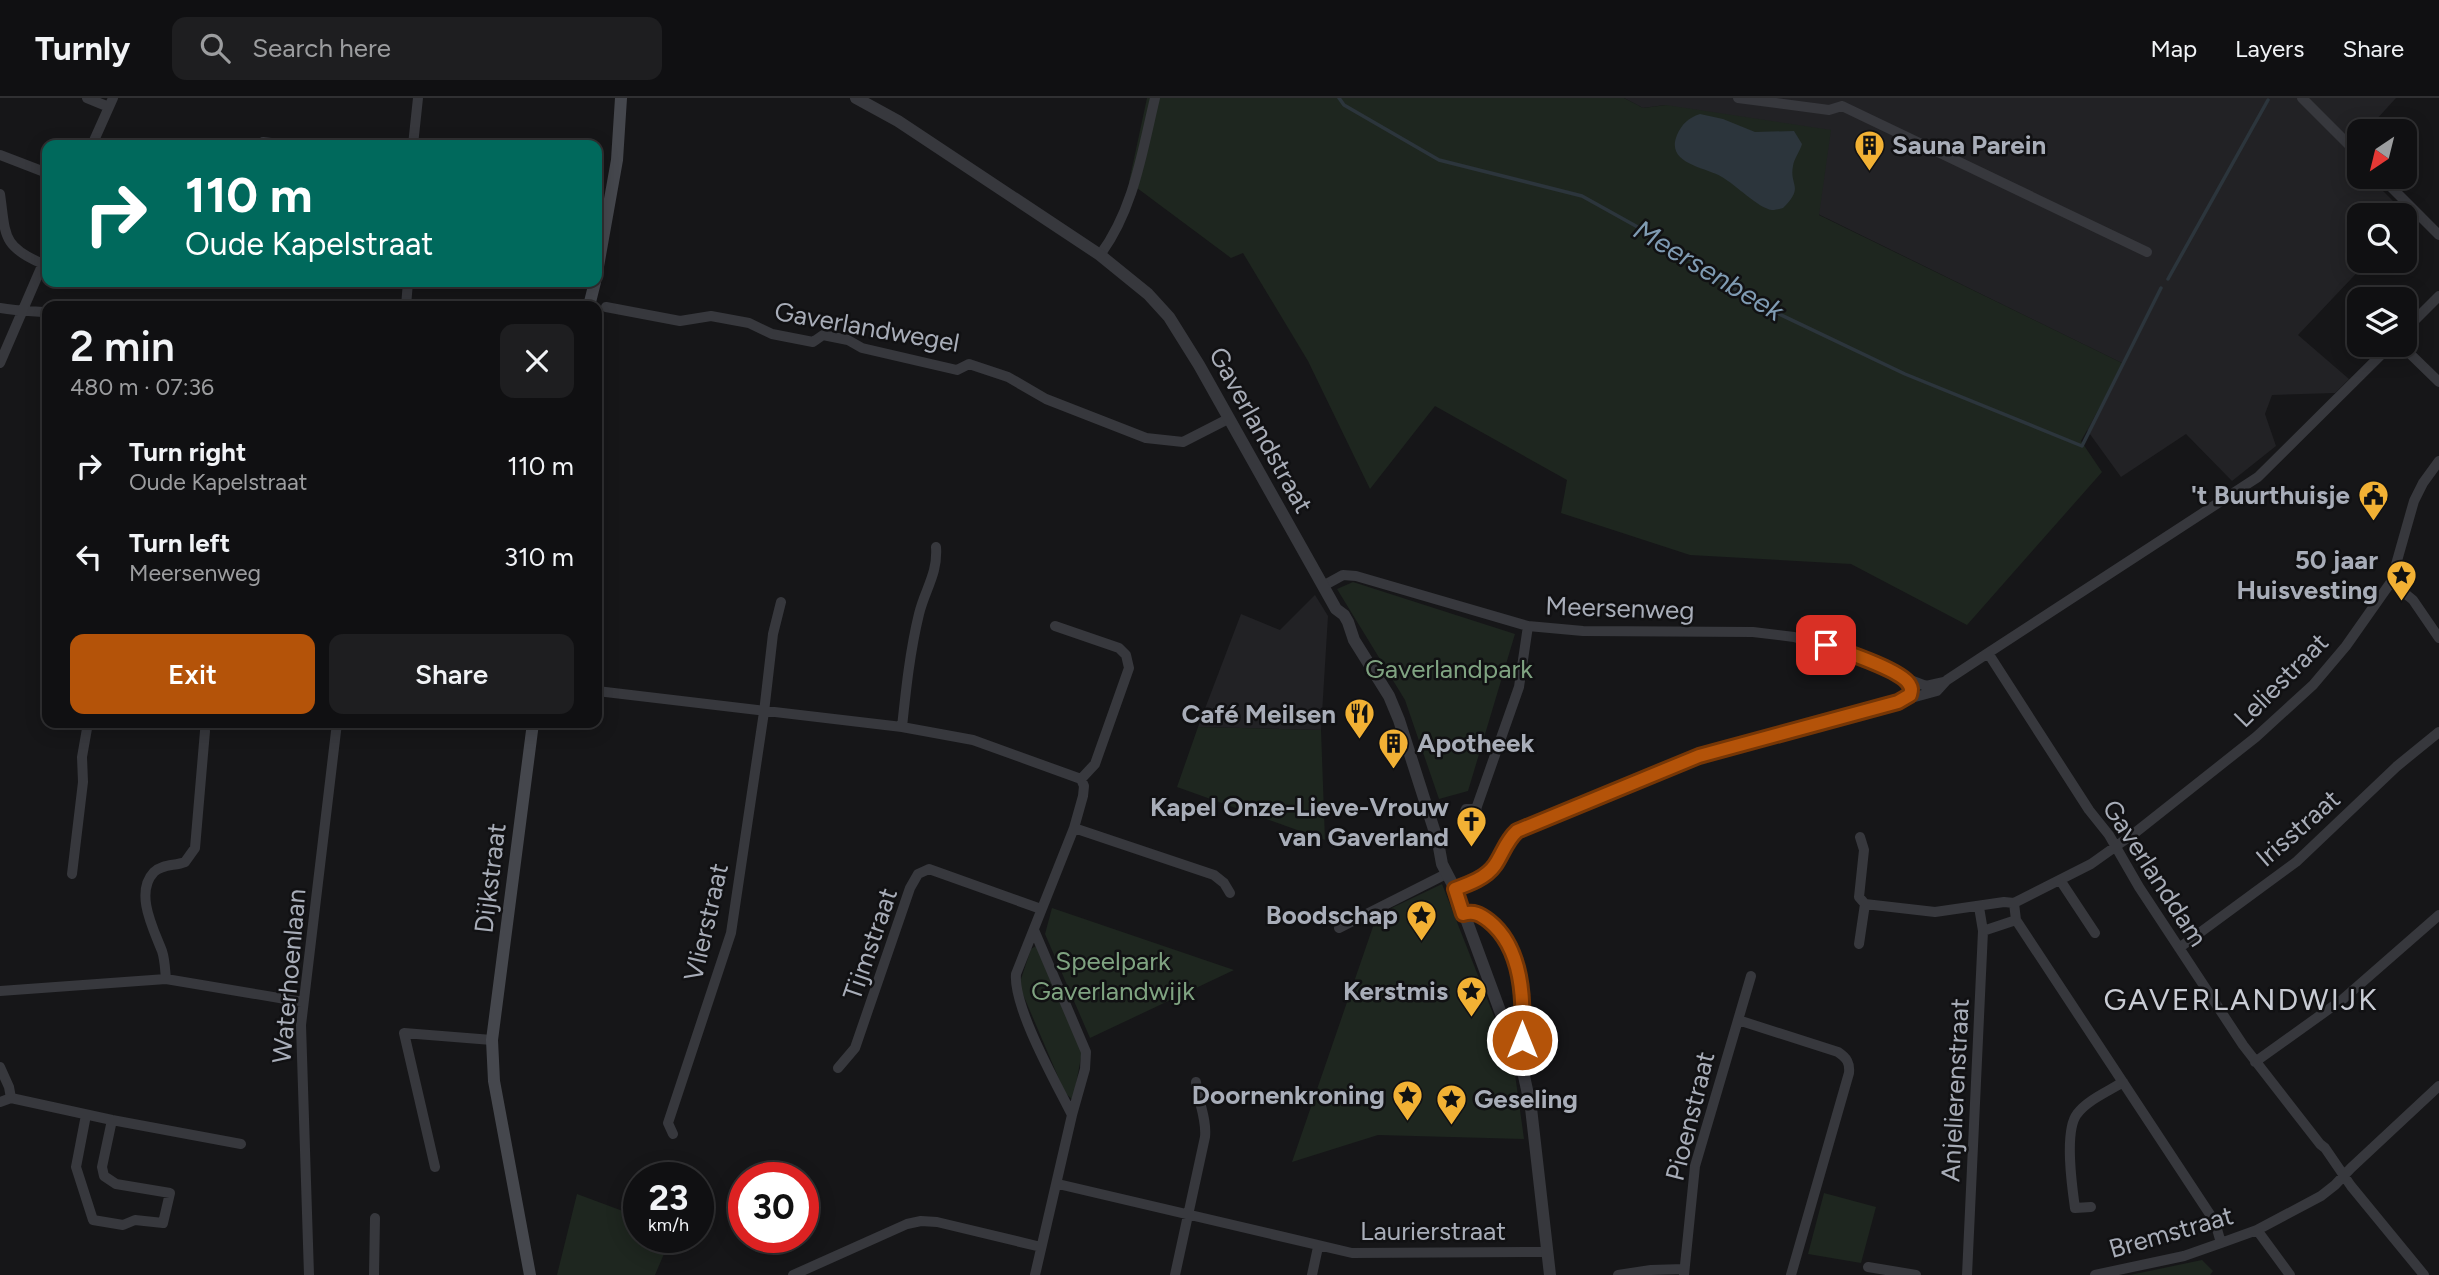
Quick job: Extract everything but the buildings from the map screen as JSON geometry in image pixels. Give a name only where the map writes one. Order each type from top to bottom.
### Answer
[{"type":"main road","points":[[602,244],[617,160],[621,98]]},
{"type":"main road","name":"Dijkstraat","points":[[530,1275],[494,1081],[492,1040],[532,728]]},
{"type":"street","points":[[87,98],[111,102],[94,140]]},
{"type":"street","points":[[414,140],[418,98]]},
{"type":"street","name":"Gaverlandstraat","points":[[856,98],[898,121],[1100,255],[1127,276],[1169,317],[1199,365],[1336,609],[1344,615],[1353,630],[1354,640],[1389,696],[1418,778],[1446,874],[1455,889],[1516,1051],[1531,1108],[1550,1275]]},
{"type":"street","points":[[1100,255],[1130,199],[1155,98]]},
{"type":"street","points":[[1738,98],[1829,110],[1842,102],[2147,252]]},
{"type":"street","points":[[2302,98],[2347,142]]},
{"type":"street","points":[[0,155],[42,171]]},
{"type":"street","points":[[2393,189],[2439,235]]},
{"type":"street","points":[[0,194],[7,239],[14,248],[42,258]]},
{"type":"street","points":[[0,363],[42,266]]},
{"type":"street","points":[[2417,318],[2439,296]]},
{"type":"street","name":"Gaverlandwegel","points":[[606,307],[680,321],[711,316],[749,323],[772,334],[813,342],[823,335],[848,340],[862,348],[957,370],[969,363],[1008,377],[1046,399],[1146,438],[1183,442],[1228,419]]},
{"type":"street","points":[[0,308],[42,312]]},
{"type":"street","points":[[1455,889],[1477,880],[1494,866],[1506,842],[1517,831],[1699,756],[1937,691],[1947,680],[2258,477],[2379,357]]},
{"type":"street","points":[[2413,357],[2439,382]]},
{"type":"street","name":"Leliestraat","points":[[2014,903],[2091,864],[2115,847],[2182,797],[2285,713],[2313,685],[2346,646],[2391,582],[2414,501],[2439,461]]},
{"type":"street","points":[[902,727],[915,635],[920,610],[937,563],[936,547]]},
{"type":"street","name":"Meersenweg","points":[[1323,586],[1343,575],[1356,576],[1528,626],[1583,631],[1753,632],[1794,637],[1855,655],[1902,677],[1911,689],[1910,695],[1905,699]]},
{"type":"street","points":[[2391,582],[2413,600],[2439,638]]},
{"type":"street","name":"Vlierstraat","points":[[673,1134],[667,1123],[731,933],[773,634],[781,602]]},
{"type":"street","points":[[1055,626],[1119,648],[1126,655],[1129,668],[1095,764],[1082,783],[1083,796],[1074,828],[1016,974],[1015,988],[1046,1063],[1072,1115]]},
{"type":"street","points":[[1476,809],[1519,687],[1528,626]]},
{"type":"street","name":"Gaverlanddam","points":[[1988,653],[2255,1062],[2424,1275]]},
{"type":"street","points":[[1902,677],[1926,686],[1947,680]]},
{"type":"street","points":[[602,692],[902,727],[973,740],[1082,783]]},
{"type":"street","points":[[72,874],[83,782],[82,757],[87,728]]},
{"type":"street","name":"Waterhoenlaan","points":[[309,1275],[301,1025],[336,728]]},
{"type":"street","points":[[166,979],[163,955],[148,916],[148,886],[154,873],[167,865],[185,863],[195,848],[205,731]]},
{"type":"street","name":"Irisstraat","points":[[2179,948],[2296,862],[2396,767],[2439,732]]},
{"type":"street","points":[[1074,828],[1214,875],[1224,883],[1230,894]]},
{"type":"street","points":[[1860,837],[1864,850],[1859,897],[1865,904],[1925,912],[2014,903],[2016,920],[2215,1223],[2221,1243]]},
{"type":"street","name":"Tijmstraat","points":[[838,1068],[855,1048],[910,888],[918,874],[929,869],[1041,909]]},
{"type":"street","points":[[1339,928],[1446,874]]},
{"type":"street","points":[[2060,880],[2095,933]]},
{"type":"street","points":[[1859,944],[1865,904]]},
{"type":"street","name":"Anjelierenstraat","points":[[1967,1275],[1983,931],[1979,907]]},
{"type":"street","name":"Gaverlandstraat","points":[[1463,914],[1476,913],[1493,925],[1513,953],[1523,1018],[1522,1040],[1516,1051]]},
{"type":"street","points":[[2255,1062],[2343,999],[2439,915]]},
{"type":"street","points":[[1983,931],[2016,920]]},
{"type":"street","points":[[1034,930],[1086,1052],[1086,1069],[1072,1115],[1035,1275]]},
{"type":"street","name":"Pioenstraat","points":[[1618,1275],[1651,1270],[1684,1272],[1695,1166],[1751,976]]},
{"type":"street","points":[[0,991],[166,979],[303,1002]]},
{"type":"street","points":[[1738,1020],[1838,1052],[1850,1064],[1791,1275]]},
{"type":"street","points":[[435,1167],[404,1033],[492,1040]]},
{"type":"street","points":[[0,1067],[11,1098]]},
{"type":"street","points":[[1175,1275],[1206,1126],[1198,1103],[1196,1082]]},
{"type":"street","points":[[2091,1207],[2076,1213],[2070,1162],[2071,1130],[2075,1116],[2123,1082]]},
{"type":"street","name":"Bremstraat","points":[[2095,1275],[2184,1256],[2257,1230],[2320,1196],[2439,1086]]},
{"type":"street","points":[[0,1102],[11,1098],[241,1144]]},
{"type":"street","points":[[86,1115],[76,1167],[93,1220],[123,1225],[135,1220],[163,1223],[170,1193],[116,1184],[104,1176],[102,1167],[112,1120]]},
{"type":"street","name":"Laurierstraat","points":[[1058,1184],[1318,1247],[1370,1255],[1547,1252]]},
{"type":"street","points":[[373,1275],[375,1218]]},
{"type":"street","points":[[793,1275],[907,1224],[920,1221],[937,1222],[1041,1247]]},
{"type":"street","name":"Bremstraat","points":[[2257,1230],[2290,1275]]},
{"type":"street","points":[[1312,1275],[1318,1247]]},
{"type":"street","points":[[1868,1267],[1916,1275]]},
{"type":"shaded area","points":[[1624,98],[2396,98],[2377,119],[2347,119],[2346,154],[2347,189],[2381,189],[2395,203],[2347,203],[2347,273],[2357,273],[2298,335],[2349,379],[2335,393],[2272,395],[2265,414],[2276,446],[2232,481],[2186,434],[2121,477],[2087,430],[2124,364],[1818,214],[1666,105],[1643,108]]},
{"type":"shaded area","points":[[1700,114],[1723,119],[1755,132],[1794,131],[1802,144],[1793,166],[1795,190],[1783,208],[1766,208],[1722,177],[1681,158],[1675,145],[1677,135],[1686,122]]},
{"type":"shaded area","points":[[1315,595],[1328,616],[1321,730],[1198,727],[1241,614],[1280,630]]},
{"type":"green space","points":[[1147,98],[1624,98],[1643,108],[1666,105],[1831,130],[1819,215],[2124,364],[2081,441],[2102,472],[1967,625],[1851,564],[1690,555],[1561,513],[1567,480],[1435,406],[1370,489],[1308,361],[1243,253],[1231,258],[1129,182]]},
{"type":"green space","name":"Gaverlandpark","points":[[1353,582],[1515,634],[1468,791],[1439,799],[1405,700],[1337,589]]},
{"type":"green space","points":[[1198,727],[1321,730],[1325,840],[1177,787]]},
{"type":"green space","points":[[1442,884],[1514,1067],[1524,1139],[1378,1135],[1292,1162],[1377,915]]},
{"type":"green space","name":"Speelpark Gaverlandwijk","points":[[1052,908],[1234,970],[1090,1038],[1045,934]]},
{"type":"green space","points":[[1036,946],[1082,1052],[1073,1100],[1065,1093],[1019,985],[1031,949]]},
{"type":"green space","points":[[1824,1193],[1876,1207],[1861,1263],[1808,1254]]},
{"type":"green space","points":[[577,1194],[623,1211],[623,1253],[664,1253],[655,1275],[557,1275]]},
{"type":"green space","points":[[2202,1260],[2213,1271],[2210,1275],[2130,1275]]},
{"type":"waterway","name":"Meersenbeek","points":[[1339,98],[1344,105],[1439,160],[1582,196],[1661,240],[1756,303],[1905,374],[2082,446],[2161,288]]},
{"type":"waterway","points":[[2168,279],[2268,100]]},
{"type":"place","name":"Sauna Parein","points":[[1869,172]]},
{"type":"place","name":"'t Buurthuisje","points":[[2373,522]]},
{"type":"place","name":"50 jaar Huisvesting","points":[[2401,602]]},
{"type":"place","name":"Café Meilsen","points":[[1359,741]]},
{"type":"place","name":"Apotheek","points":[[1394,770]]},
{"type":"place","name":"Kapel Onze-Lieve-Vrouw van Gaverland","points":[[1472,849]]},
{"type":"place","name":"Boodschap","points":[[1421,942]]},
{"type":"place","name":"Kerstmis","points":[[1471,1018]]},
{"type":"place","name":"Doornenkroning","points":[[1408,1122]]},
{"type":"place","name":"Geseling","points":[[1451,1126]]},
{"type":"district","name":"GAVERLANDWIJK","points":[[2241,999]]},
{"type":"route","points":[[1522,1040],[1523,1018],[1513,953],[1503,936],[1483,916],[1470,912],[1463,914],[1455,889],[1486,874],[1494,866],[1506,842],[1517,831],[1699,756],[1898,702],[1910,695],[1909,683],[1902,677],[1826,645]]}]
